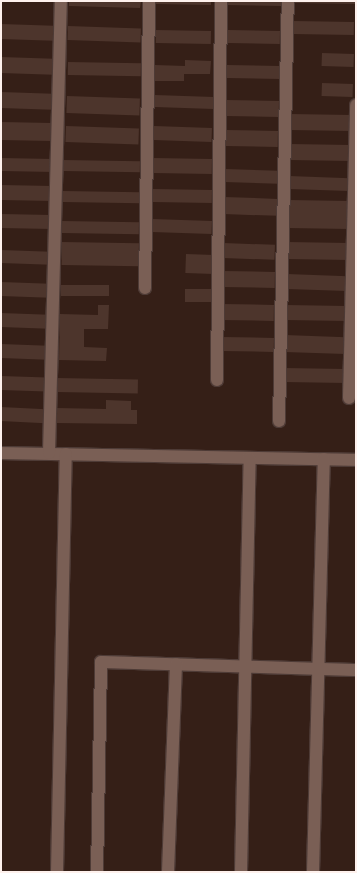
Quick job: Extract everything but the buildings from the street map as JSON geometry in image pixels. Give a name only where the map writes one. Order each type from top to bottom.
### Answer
[{"type":"street","points":[[49,453],[61,1]]},
{"type":"street","points":[[145,288],[149,1]]},
{"type":"street","points":[[217,380],[221,1]]},
{"type":"street","points":[[279,421],[288,1]]},
{"type":"street","points":[[349,398],[356,105]]},
{"type":"street","points":[[1,453],[356,460]]},
{"type":"street","points":[[57,872],[66,454]]},
{"type":"street","points":[[241,872],[250,458]]},
{"type":"street","points":[[313,872],[324,459]]},
{"type":"street","points":[[97,872],[101,662],[356,670]]},
{"type":"street","points":[[168,872],[176,664]]}]
